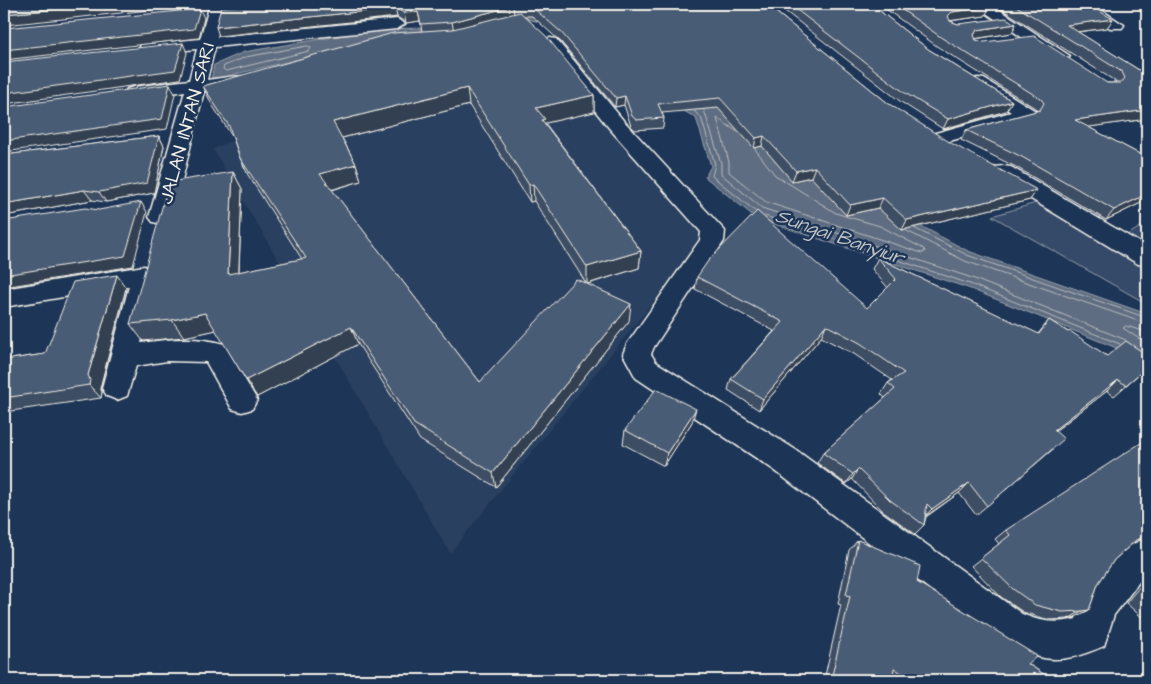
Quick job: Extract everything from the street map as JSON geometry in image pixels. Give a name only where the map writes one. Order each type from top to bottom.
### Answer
[{"type":"street","points":[[981,4],[1078,67]]},
{"type":"street","points":[[1081,4],[1116,25]]},
{"type":"street","points":[[197,12],[217,7],[236,9]]},
{"type":"street","name":"JALAN INTAN SARI","points":[[117,388],[149,256],[165,200],[173,136],[197,86],[217,7]]},
{"type":"street","points":[[980,23],[1005,20]]},
{"type":"street","points":[[533,26],[584,82],[616,124],[713,231],[712,240],[637,354],[646,370],[785,460],[1009,627],[1030,636],[1050,643],[1091,633],[1097,607],[1126,569],[1147,555]]},
{"type":"street","points":[[130,51],[208,44],[404,33],[394,42],[351,53]]},
{"type":"street","points":[[1006,41],[1033,37]]},
{"type":"street","points":[[963,73],[1027,114],[931,133],[963,152]]},
{"type":"street","points":[[116,95],[183,86],[233,84],[264,75]]},
{"type":"street","points":[[989,165],[1147,258]]},
{"type":"street","points":[[140,205],[165,200]]},
{"type":"street","points":[[4,298],[149,256]]},
{"type":"street","points":[[125,357],[166,350],[214,352],[242,400]]},
{"type":"shaded area","points":[[562,77],[710,232],[450,553],[213,149],[237,138]]},
{"type":"shaded area","points":[[1036,203],[1109,246],[1147,223],[1147,304],[992,216]]},
{"type":"water","name":"Sungai Banyiur","points":[[570,8],[887,208],[968,251],[1147,314],[1147,365],[1119,349],[968,288],[756,218],[705,177],[711,166],[696,118],[684,111],[642,95],[544,23],[523,18],[387,38],[211,80],[214,65],[244,52],[380,29],[425,28]]},
{"type":"building","points":[[4,4],[116,4],[4,14]]},
{"type":"building","points":[[253,4],[766,4],[889,104],[951,143],[1037,190],[907,220],[883,198],[850,205],[815,167],[796,171],[764,136],[756,138],[720,98],[658,104],[664,118],[636,120],[632,116],[625,96],[616,98],[561,32],[532,7],[513,6],[452,22],[421,24],[418,12],[404,13],[395,8],[216,27],[221,7]]},
{"type":"building","points":[[789,4],[871,4],[928,49],[1012,101],[948,119],[905,93]]},
{"type":"building","points":[[894,4],[986,4],[990,7],[952,12],[948,16],[950,21],[958,24],[1006,18],[1016,24],[977,30],[974,35],[976,40],[984,42],[1034,36],[1107,83],[1121,83],[1125,78],[1122,72],[1013,4],[1087,4],[1113,19],[1067,25],[1147,75],[1147,110],[1075,120],[1147,158],[1147,194],[1114,210],[1022,157],[966,130],[1040,110],[1044,103],[1041,99],[942,38]]},
{"type":"building","points":[[200,9],[194,29],[4,50],[4,28]]},
{"type":"building","points":[[520,12],[546,36],[594,95],[536,108],[545,119],[542,120],[641,251],[587,267],[533,184],[529,185],[467,88],[333,122],[356,164],[320,174],[480,382],[576,279],[631,304],[493,473],[414,424],[351,327],[246,380],[205,313],[172,320],[130,324],[169,182],[233,172],[228,274],[306,258],[240,158],[229,126],[203,86],[393,33],[453,29]]},
{"type":"building","points":[[183,43],[175,70],[4,93],[4,62]]},
{"type":"building","points":[[170,84],[162,119],[4,141],[4,107]]},
{"type":"building","points":[[159,136],[147,183],[99,192],[84,190],[4,204],[4,155]]},
{"type":"building","points":[[141,202],[125,256],[4,275],[4,221],[85,208],[99,210]]},
{"type":"building","points":[[757,211],[867,308],[896,279],[878,258],[1039,334],[1049,320],[1068,332],[1070,331],[1107,356],[1126,341],[1147,355],[1147,367],[1126,385],[1118,380],[1054,430],[1064,439],[987,506],[969,483],[932,509],[927,504],[924,525],[890,500],[858,469],[853,474],[823,453],[895,389],[888,383],[904,373],[860,343],[826,325],[763,399],[731,379],[783,322],[697,277],[708,261]]},
{"type":"building","points":[[117,275],[88,375],[89,385],[4,398],[4,360],[45,354],[73,282]]},
{"type":"building","points":[[656,389],[696,409],[667,453],[625,430]]},
{"type":"building","points":[[1147,439],[1147,535],[1136,540],[1114,560],[1098,584],[1089,610],[1062,612],[1035,605],[1013,589],[981,558],[1010,535],[1006,530]]},
{"type":"building","points":[[858,540],[920,566],[917,582],[1037,656],[1028,664],[1053,680],[912,680],[894,668],[892,680],[831,680],[850,596],[846,595]]},
{"type":"building","points":[[1147,588],[1147,601],[1141,595]]}]
